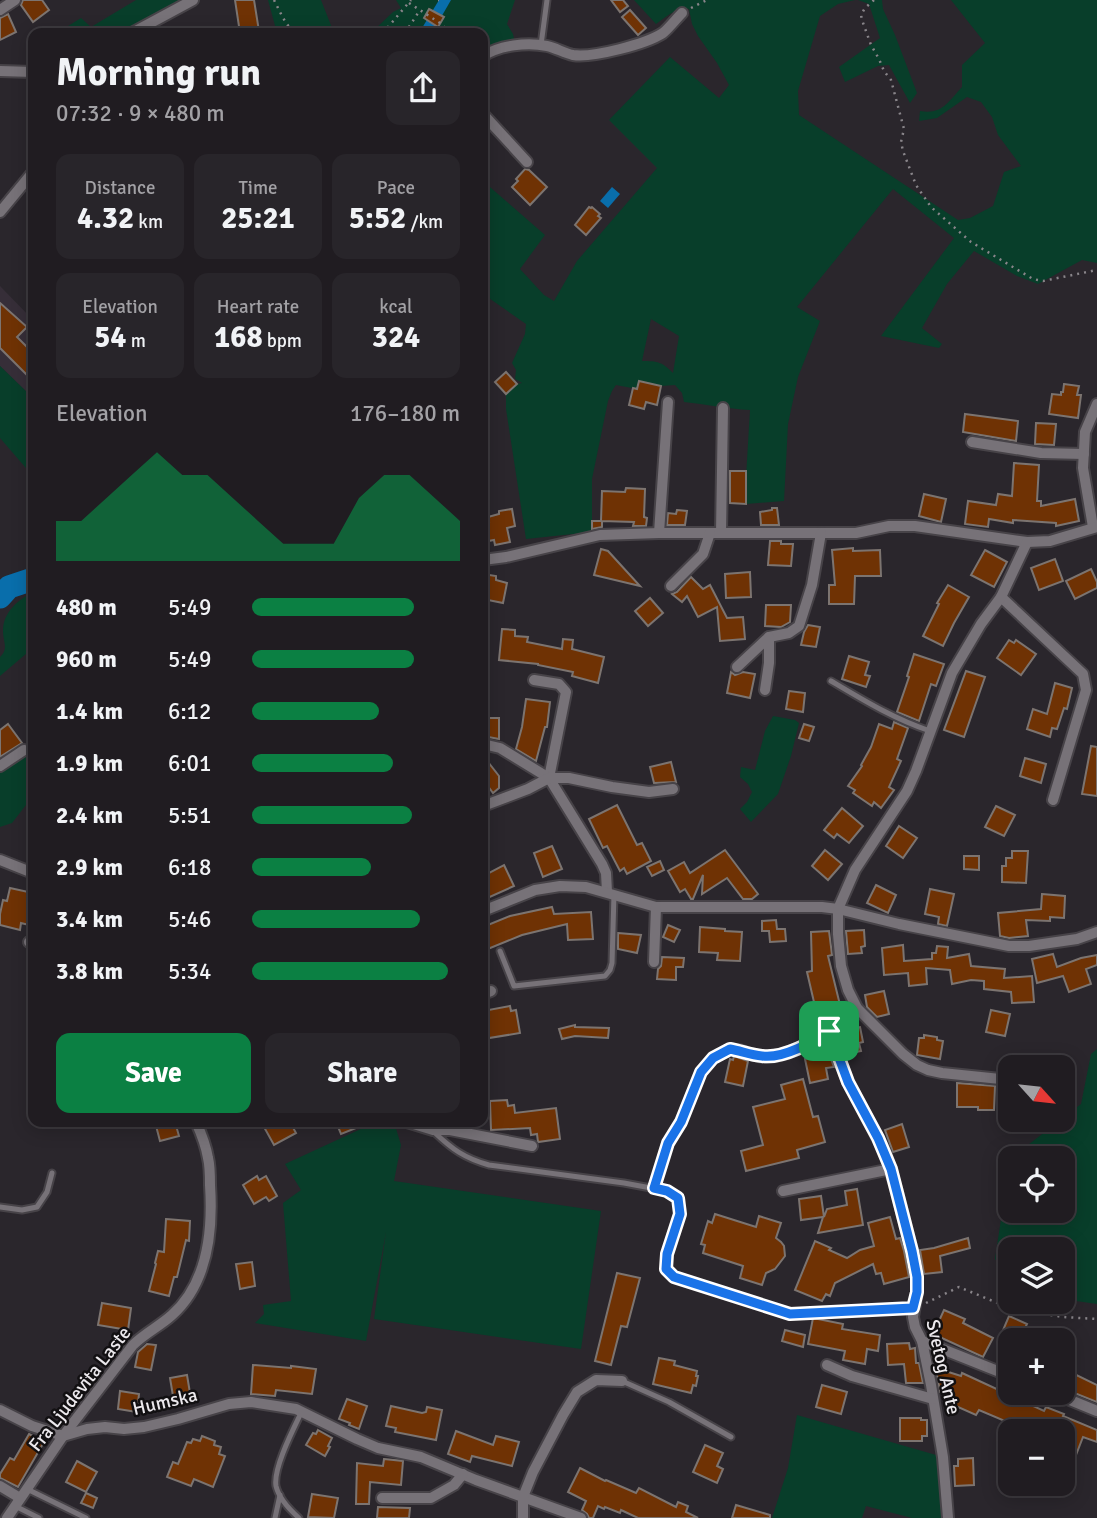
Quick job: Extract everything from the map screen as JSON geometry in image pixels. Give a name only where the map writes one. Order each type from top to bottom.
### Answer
[{"type":"street","points":[[0,10],[15,0]]},
{"type":"street","points":[[141,28],[193,0]]},
{"type":"street","points":[[488,52],[530,45],[573,55],[592,55],[645,42],[664,32],[682,13]]},
{"type":"street","points":[[0,71],[28,72]]},
{"type":"street","points":[[488,119],[527,162]]},
{"type":"street","points":[[0,212],[28,178]]},
{"type":"street","points":[[659,533],[668,402]]},
{"type":"street","points":[[488,559],[506,557],[600,535],[659,533],[856,533],[889,526],[915,526],[1027,542],[1050,541],[1095,527],[1083,468],[1085,432],[1097,404]]},
{"type":"street","points":[[671,586],[703,554],[715,533],[723,408]]},
{"type":"street","points":[[972,442],[1041,453],[1084,454]]},
{"type":"street","points":[[737,667],[769,637],[789,633],[799,626],[812,585],[821,533]]},
{"type":"street","points":[[998,1079],[942,1073],[917,1065],[857,1008],[841,966],[838,909],[855,870],[907,791],[952,673],[981,624],[1001,597],[1027,542]]},
{"type":"street","points":[[1001,597],[1083,674],[1086,690],[1053,800]]},
{"type":"street","points":[[765,690],[769,637]]},
{"type":"street","points":[[534,680],[559,684],[566,692],[549,778]]},
{"type":"street","points":[[488,745],[499,748],[549,778],[602,863],[607,873],[610,893]]},
{"type":"street","points":[[0,766],[24,750]]},
{"type":"street","points":[[488,804],[549,778],[569,778],[649,792],[673,789]]},
{"type":"street","points":[[0,860],[28,871]]},
{"type":"street","points":[[488,909],[535,890],[560,886],[586,887],[656,906],[838,909],[1009,946],[1077,939],[1097,932]]},
{"type":"street","points":[[654,962],[656,906]]},
{"type":"street","points":[[739,1051],[765,1057],[779,1055],[817,1039],[852,1016],[857,1008]]},
{"type":"street","name":"Svetog Ante","points":[[829,1031],[848,1082],[891,1169],[906,1227],[917,1277],[913,1317],[922,1341],[942,1447],[948,1518]]},
{"type":"street","name":"Fra Ljudevita Laste","points":[[7,1518],[63,1436],[133,1345],[172,1316],[186,1299],[199,1275],[209,1241],[212,1207],[209,1158],[198,1127]]},
{"type":"street","points":[[423,1127],[474,1133],[532,1146]]},
{"type":"street","points":[[783,1191],[891,1169]]},
{"type":"street","points":[[922,1341],[998,1371]]},
{"type":"street","points":[[827,1365],[852,1376],[933,1399]]},
{"type":"street","points":[[523,1518],[523,1497],[533,1472],[577,1392],[596,1380],[622,1381]]},
{"type":"street","name":"Humska","points":[[63,1436],[87,1429],[144,1427],[229,1404],[251,1402],[302,1411],[378,1448],[421,1457],[581,1518]]},
{"type":"street","points":[[1075,1402],[1097,1411]]},
{"type":"street","points":[[0,1410],[32,1426],[63,1436]]},
{"type":"street","points":[[382,1498],[431,1498],[454,1485],[463,1474]]},
{"type":"street","points":[[0,1486],[20,1498]]},
{"type":"lane","points":[[541,46],[547,0]]},
{"type":"lane","points":[[831,681],[874,707],[930,731]]},
{"type":"lane","points":[[500,951],[514,986],[605,976],[612,963],[610,893]]},
{"type":"lane","points":[[433,1130],[450,1147],[469,1159],[489,1165],[667,1191],[678,1198],[680,1214],[667,1254],[666,1269],[674,1277],[790,1314],[913,1308]]},
{"type":"lane","points":[[0,1207],[22,1210],[37,1206],[47,1192],[52,1173]]},
{"type":"lane","points":[[622,1381],[669,1402],[731,1437]]},
{"type":"lane","points":[[299,1518],[280,1495],[276,1487],[276,1475],[286,1444],[302,1411]]},
{"type":"lane","points":[[275,1518],[280,1495]]},
{"type":"lane","points":[[20,1498],[39,1518]]},
{"type":"lane","points":[[20,1498],[86,1518]]},
{"type":"path","points":[[274,0],[290,28]]},
{"type":"path","points":[[682,13],[706,0]]},
{"type":"path","points":[[874,0],[865,8],[861,15],[862,20],[871,45],[891,80],[904,129],[901,142],[906,161],[916,185],[931,207],[971,242],[1033,279],[1043,281],[1097,270]]},
{"type":"path","points":[[387,28],[410,1],[446,28]]},
{"type":"path","points":[[408,28],[420,10]]},
{"type":"path","points":[[654,1188],[668,1143],[681,1122],[701,1072],[713,1058],[725,1051],[739,1051]]},
{"type":"path","points":[[913,1308],[959,1287],[1012,1309],[1097,1319]]},
{"type":"shaded area","points":[[0,286],[28,315],[28,393],[0,366]]},
{"type":"green space","points":[[136,0],[185,0],[132,28],[65,28],[81,18],[91,27]]},
{"type":"green space","points":[[268,0],[321,0],[332,28],[276,28]]},
{"type":"green space","points":[[396,0],[515,0],[507,24],[515,43],[488,51],[488,28],[376,28],[401,8]]},
{"type":"green space","points":[[634,0],[855,0],[838,4],[820,16],[798,91],[799,115],[958,220],[970,218],[993,206],[1004,172],[1021,166],[998,135],[992,117],[981,102],[967,97],[937,118],[919,121],[920,111],[939,109],[962,87],[962,65],[985,43],[951,0],[1097,0],[1097,263],[1082,260],[1038,284],[1017,276],[974,251],[947,284],[922,328],[942,344],[939,348],[881,336],[954,238],[893,189],[797,307],[820,321],[798,377],[788,424],[784,501],[746,504],[750,410],[684,402],[682,393],[675,385],[661,386],[640,381],[637,389],[616,385],[608,401],[592,479],[592,532],[526,539],[506,394],[522,383],[515,379],[516,370],[512,363],[525,334],[526,324],[488,297],[488,185],[545,235],[520,269],[544,295],[554,301],[577,261],[657,168],[609,120],[670,57],[719,98],[729,85],[698,36],[689,9],[675,11],[656,24]],"holes":[[[651,319],[679,336],[673,373],[659,363],[642,361]]]},
{"type":"green space","points":[[858,0],[882,0],[883,9],[917,93],[910,103],[889,65],[878,66],[845,82],[839,67],[880,38],[869,4]]},
{"type":"green space","points":[[0,366],[28,393],[28,470],[0,438]]},
{"type":"green space","points":[[28,595],[28,652],[0,676],[0,657],[5,648],[4,624],[17,603]]},
{"type":"green space","points":[[773,716],[799,723],[778,794],[751,822],[740,809],[752,792],[740,777],[741,767],[755,770],[765,731]]},
{"type":"green space","points":[[28,746],[28,802],[12,823],[0,827],[0,766]]},
{"type":"green space","points":[[1097,1049],[1097,1304],[1075,1301],[1075,1237],[998,1237],[1000,1223],[1075,1223],[1075,1146],[1027,1146],[1045,1132],[1075,1132],[1075,1109],[1081,1104],[1091,1054]]},
{"type":"green space","points":[[365,1127],[396,1127],[401,1145],[394,1181],[601,1211],[581,1349],[374,1319],[386,1232],[366,1341],[255,1323],[264,1314],[263,1305],[291,1301],[283,1203],[301,1190],[285,1164]]},
{"type":"green space","points":[[998,1239],[998,1262],[995,1259]]},
{"type":"green space","points":[[797,1415],[943,1457],[948,1518],[912,1518],[866,1506],[862,1518],[772,1518],[788,1468]]},
{"type":"water","points":[[439,0],[451,0],[435,28],[422,28]]},
{"type":"water","points":[[612,187],[620,194],[608,208],[600,201]]},
{"type":"building","points":[[23,0],[42,0],[49,10],[33,22],[21,5]]},
{"type":"building","points":[[235,0],[254,0],[259,28],[239,28]]},
{"type":"building","points":[[611,0],[623,0],[628,6],[620,12]]},
{"type":"building","points":[[429,9],[444,17],[438,27],[424,18]]},
{"type":"building","points":[[630,10],[646,28],[638,35],[622,17]]},
{"type":"building","points":[[8,14],[16,32],[0,40],[0,18]]},
{"type":"building","points":[[525,169],[547,187],[530,205],[512,187]]},
{"type":"building","points":[[589,207],[600,214],[598,216],[601,218],[586,235],[575,225]]},
{"type":"building","points":[[0,303],[27,327],[17,337],[28,348],[28,376],[0,348]]},
{"type":"building","points":[[506,372],[517,384],[506,394],[495,382]]},
{"type":"building","points":[[639,381],[661,386],[657,405],[646,402],[644,409],[629,405],[633,388],[637,389]]},
{"type":"building","points":[[1064,384],[1079,386],[1077,395],[1081,395],[1078,418],[1049,414],[1052,394],[1061,395]]},
{"type":"building","points":[[965,414],[1018,421],[1016,441],[963,432]]},
{"type":"building","points":[[1036,423],[1056,424],[1054,445],[1035,444]]},
{"type":"building","points":[[1014,463],[1039,465],[1037,501],[1041,501],[1041,506],[1075,499],[1079,521],[1056,526],[1056,523],[1013,520],[1013,523],[989,519],[988,527],[965,524],[968,501],[996,505],[998,494],[1012,496]]},
{"type":"building","points":[[730,471],[746,471],[746,504],[730,503]]},
{"type":"building","points":[[626,488],[645,489],[646,526],[633,526],[634,522],[602,521],[602,527],[592,529],[592,521],[601,521],[602,491],[625,492]]},
{"type":"building","points":[[924,494],[946,499],[941,522],[919,516]]},
{"type":"building","points":[[777,508],[779,525],[761,525],[760,512]]},
{"type":"building","points":[[512,509],[515,526],[507,528],[510,542],[495,545],[494,540],[488,541],[488,517],[499,514],[499,511]]},
{"type":"building","points":[[677,510],[687,511],[685,525],[667,525],[668,513],[676,514]]},
{"type":"building","points":[[770,541],[793,544],[791,566],[768,565]]},
{"type":"building","points":[[853,548],[853,551],[880,550],[881,576],[855,576],[854,604],[829,604],[829,585],[835,585],[832,550]]},
{"type":"building","points":[[601,549],[608,551],[640,586],[594,575]]},
{"type":"building","points":[[985,550],[1007,562],[994,587],[971,575]]},
{"type":"building","points":[[1055,559],[1063,581],[1039,590],[1031,568]]},
{"type":"building","points":[[1091,569],[1097,588],[1075,599],[1066,581]]},
{"type":"building","points":[[750,572],[751,597],[726,598],[725,574]]},
{"type":"building","points":[[488,575],[507,583],[503,603],[488,600]]},
{"type":"building","points":[[691,577],[703,589],[710,585],[727,618],[743,617],[745,639],[720,641],[717,607],[698,617],[687,596],[682,602],[672,594]]},
{"type":"building","points":[[948,585],[969,597],[943,646],[923,636]]},
{"type":"building","points":[[650,598],[663,613],[648,626],[635,611]]},
{"type":"building","points":[[766,605],[791,605],[790,622],[781,627],[765,626]]},
{"type":"building","points":[[808,625],[820,627],[816,647],[801,645]]},
{"type":"building","points":[[502,629],[515,630],[515,636],[528,637],[527,642],[562,649],[563,639],[573,640],[572,649],[604,657],[598,683],[572,676],[573,672],[538,664],[499,660]]},
{"type":"building","points":[[1009,640],[1014,643],[1016,640],[1036,654],[1021,675],[997,658]]},
{"type":"building","points":[[914,654],[944,664],[936,686],[931,684],[919,721],[897,712]]},
{"type":"building","points":[[849,656],[869,662],[865,675],[870,676],[866,687],[842,679]]},
{"type":"building","points":[[966,671],[985,677],[964,737],[944,730]]},
{"type":"building","points":[[731,672],[735,675],[743,672],[755,674],[750,698],[727,693]]},
{"type":"building","points":[[1055,683],[1072,688],[1067,709],[1064,708],[1057,729],[1052,728],[1050,737],[1027,729],[1033,709],[1047,714]]},
{"type":"building","points":[[789,691],[805,693],[803,712],[786,709]]},
{"type":"building","points":[[526,699],[550,702],[547,727],[536,761],[516,749]]},
{"type":"building","points":[[488,718],[499,718],[499,739],[488,737]]},
{"type":"building","points":[[894,722],[908,728],[897,759],[901,761],[889,787],[894,790],[881,808],[874,802],[872,806],[853,793],[855,790],[848,786],[862,766],[879,724],[892,729]]},
{"type":"building","points":[[8,724],[22,743],[0,757],[0,730]]},
{"type":"building","points":[[804,724],[814,727],[809,741],[799,738]]},
{"type":"building","points":[[1091,746],[1097,747],[1097,796],[1082,794]]},
{"type":"building","points":[[1025,758],[1046,764],[1041,783],[1020,776]]},
{"type":"building","points":[[488,762],[499,776],[499,788],[493,793],[490,789],[488,791]]},
{"type":"building","points":[[671,762],[676,782],[654,783],[650,767]]},
{"type":"building","points":[[617,805],[637,845],[642,843],[651,861],[627,874],[624,868],[620,871],[607,846],[603,848],[589,819]]},
{"type":"building","points":[[996,806],[1015,815],[1004,836],[985,827]]},
{"type":"building","points":[[842,808],[863,826],[849,843],[837,834],[834,838],[824,830]]},
{"type":"building","points":[[899,826],[917,838],[903,858],[886,846]]},
{"type":"building","points":[[552,846],[562,869],[543,877],[534,853]]},
{"type":"building","points":[[725,850],[758,894],[752,899],[743,899],[727,878],[702,894],[703,875],[693,899],[685,889],[680,892],[668,871],[684,862],[690,873]]},
{"type":"building","points":[[825,850],[842,864],[828,880],[812,866]]},
{"type":"building","points":[[1012,851],[1028,851],[1026,883],[1002,882],[1002,866],[1006,866],[1006,858],[1012,858]]},
{"type":"building","points":[[964,856],[979,856],[979,870],[964,869]]},
{"type":"building","points":[[660,861],[664,870],[652,876],[647,867]]},
{"type":"building","points":[[504,865],[514,886],[488,898],[488,873]]},
{"type":"building","points":[[876,885],[896,895],[888,913],[867,903]]},
{"type":"building","points":[[10,888],[28,892],[28,925],[21,923],[20,930],[0,925],[3,900],[7,901]]},
{"type":"building","points":[[930,889],[954,894],[947,926],[938,924],[939,917],[925,914]]},
{"type":"building","points":[[1042,894],[1065,896],[1064,918],[1050,917],[1050,921],[1026,920],[1028,936],[1000,936],[998,913],[1041,909]]},
{"type":"building","points":[[552,907],[554,914],[591,912],[593,939],[568,940],[567,924],[522,935],[488,949],[488,925],[510,916]]},
{"type":"building","points":[[776,920],[777,929],[785,929],[786,941],[770,942],[769,931],[762,931],[762,921]]},
{"type":"building","points":[[668,925],[680,930],[674,942],[663,937]]},
{"type":"building","points":[[700,927],[742,932],[740,961],[717,960],[718,953],[699,952]]},
{"type":"building","points":[[864,930],[865,946],[861,947],[862,953],[848,954],[846,931]]},
{"type":"building","points":[[829,931],[832,955],[828,956],[841,1009],[817,1015],[807,972],[812,971],[811,932]]},
{"type":"building","points":[[618,933],[641,935],[637,953],[618,949]]},
{"type":"building","points":[[903,945],[904,961],[932,959],[932,953],[936,953],[937,946],[948,947],[947,958],[969,954],[971,966],[1005,969],[1004,978],[1032,976],[1034,1002],[1012,1003],[1011,992],[984,989],[984,981],[971,980],[952,984],[950,970],[926,968],[927,984],[909,986],[908,973],[884,975],[882,948]]},
{"type":"building","points":[[1053,954],[1057,967],[1097,955],[1097,965],[1086,969],[1091,984],[1069,992],[1063,976],[1037,983],[1032,959]]},
{"type":"building","points":[[662,957],[684,958],[683,967],[676,967],[676,980],[657,979]]},
{"type":"building","points":[[884,991],[889,1014],[877,1017],[867,1007],[865,995]]},
{"type":"building","points":[[510,1006],[511,1011],[516,1010],[520,1033],[488,1038],[488,1010]]},
{"type":"building","points":[[991,1010],[1010,1014],[1005,1036],[986,1032]]},
{"type":"building","points":[[575,1025],[609,1028],[608,1038],[575,1036],[562,1039],[559,1029]]},
{"type":"building","points":[[860,1027],[863,1042],[859,1043],[861,1051],[847,1054],[843,1032]]},
{"type":"building","points":[[924,1035],[943,1041],[940,1059],[917,1055],[919,1038],[924,1038]]},
{"type":"building","points":[[829,1054],[834,1067],[826,1068],[828,1079],[810,1083],[805,1059]]},
{"type":"building","points":[[734,1056],[748,1061],[743,1086],[725,1082],[730,1059],[733,1060]]},
{"type":"building","points":[[803,1079],[813,1117],[818,1116],[825,1142],[797,1150],[799,1158],[746,1171],[741,1151],[763,1145],[753,1107],[785,1099],[781,1085]]},
{"type":"building","points":[[957,1083],[995,1086],[994,1110],[957,1107]]},
{"type":"building","points":[[507,1100],[508,1106],[514,1105],[515,1113],[556,1108],[560,1139],[538,1142],[537,1134],[531,1135],[530,1128],[491,1130],[490,1101]]},
{"type":"building","points":[[902,1124],[909,1147],[893,1152],[885,1130]]},
{"type":"building","points":[[156,1127],[176,1127],[179,1136],[160,1141]]},
{"type":"building","points":[[264,1127],[293,1127],[296,1133],[274,1145]]},
{"type":"building","points":[[338,1127],[358,1127],[341,1134]]},
{"type":"building","points":[[257,1176],[259,1180],[266,1176],[277,1196],[269,1201],[266,1197],[254,1204],[243,1185]]},
{"type":"building","points":[[857,1189],[863,1225],[818,1233],[823,1217],[801,1220],[799,1199],[821,1196],[824,1217],[827,1209],[847,1205],[845,1191]]},
{"type":"building","points":[[715,1214],[756,1227],[759,1216],[781,1223],[776,1238],[784,1246],[785,1256],[775,1269],[766,1273],[762,1285],[740,1278],[743,1266],[703,1253],[705,1245],[701,1244],[708,1221],[712,1223]]},
{"type":"building","points":[[890,1217],[896,1239],[900,1238],[909,1277],[884,1284],[881,1273],[876,1274],[873,1264],[835,1283],[830,1296],[826,1294],[822,1301],[795,1290],[815,1241],[847,1258],[874,1246],[868,1223]]},
{"type":"building","points":[[166,1219],[190,1221],[189,1241],[186,1240],[177,1277],[174,1277],[169,1296],[149,1291],[158,1251],[164,1252]]},
{"type":"building","points":[[968,1238],[970,1248],[940,1256],[942,1272],[924,1274],[920,1250]]},
{"type":"building","points":[[252,1262],[255,1286],[240,1289],[236,1264]]},
{"type":"building","points":[[617,1273],[640,1278],[627,1327],[621,1326],[611,1365],[595,1361]]},
{"type":"building","points":[[102,1303],[131,1308],[128,1330],[98,1325]]},
{"type":"building","points":[[944,1310],[965,1319],[963,1323],[993,1338],[983,1357],[933,1334]]},
{"type":"building","points":[[1009,1316],[1027,1324],[1025,1328],[1004,1328]]},
{"type":"building","points":[[813,1318],[843,1324],[842,1329],[880,1335],[878,1351],[867,1349],[865,1364],[843,1360],[845,1351],[808,1344]]},
{"type":"building","points":[[785,1330],[805,1335],[803,1347],[782,1341]]},
{"type":"building","points":[[909,1343],[910,1349],[915,1348],[916,1363],[919,1363],[923,1383],[906,1383],[904,1364],[888,1365],[887,1344]]},
{"type":"building","points":[[147,1344],[156,1345],[151,1370],[135,1367],[138,1352]]},
{"type":"building","points":[[659,1358],[675,1361],[674,1365],[697,1371],[696,1386],[693,1385],[691,1393],[653,1384]]},
{"type":"building","points":[[253,1365],[316,1369],[312,1394],[276,1390],[275,1396],[251,1394]]},
{"type":"building","points":[[939,1369],[961,1376],[962,1373],[998,1390],[998,1405],[1031,1405],[1044,1411],[1046,1407],[1070,1419],[1000,1419],[979,1410],[976,1415],[949,1403],[952,1396],[940,1392],[937,1375]]},
{"type":"building","points":[[1075,1374],[1097,1385],[1097,1402],[1075,1393]]},
{"type":"building","points":[[187,1375],[191,1399],[174,1402],[170,1378]]},
{"type":"building","points":[[822,1385],[847,1392],[841,1414],[816,1407]]},
{"type":"building","points":[[120,1391],[139,1394],[137,1412],[118,1409]]},
{"type":"building","points":[[347,1399],[367,1406],[359,1429],[339,1419]]},
{"type":"building","points":[[391,1406],[422,1413],[426,1412],[427,1407],[442,1410],[436,1440],[395,1432],[396,1428],[386,1426]]},
{"type":"building","points":[[900,1418],[927,1420],[927,1436],[922,1436],[922,1441],[900,1441]]},
{"type":"building","points":[[1075,1421],[1097,1430],[1097,1442],[1083,1437],[1076,1455]]},
{"type":"building","points":[[318,1430],[332,1438],[325,1456],[306,1445]]},
{"type":"building","points":[[456,1431],[493,1445],[496,1436],[519,1442],[512,1466],[472,1456],[470,1462],[448,1454]]},
{"type":"building","points":[[29,1434],[44,1442],[18,1487],[0,1478],[0,1474],[10,1458],[14,1460]]},
{"type":"building","points":[[202,1436],[215,1441],[214,1445],[221,1447],[219,1454],[225,1456],[213,1487],[194,1479],[191,1486],[167,1477],[173,1462],[178,1464],[187,1442],[191,1443],[193,1439],[200,1441]]},
{"type":"building","points":[[705,1445],[723,1453],[717,1466],[723,1469],[717,1483],[693,1472]]},
{"type":"building","points":[[973,1458],[974,1485],[955,1486],[954,1466],[958,1466],[958,1459]]},
{"type":"building","points":[[384,1459],[403,1461],[401,1485],[370,1482],[369,1504],[356,1504],[357,1463],[383,1466]]},
{"type":"building","points":[[77,1461],[97,1472],[86,1492],[66,1482]]},
{"type":"building","points":[[580,1468],[636,1493],[639,1488],[676,1507],[678,1502],[688,1506],[686,1512],[698,1518],[638,1518],[621,1510],[620,1513],[598,1506],[593,1518],[589,1518],[582,1510],[586,1501],[568,1492]]},
{"type":"building","points":[[86,1493],[97,1498],[93,1508],[81,1503]]},
{"type":"building","points":[[312,1494],[338,1498],[334,1518],[308,1517]]},
{"type":"building","points":[[736,1505],[770,1515],[770,1518],[732,1518]]},
{"type":"building","points":[[378,1507],[410,1508],[409,1518],[377,1518]]},
{"type":"waterway","points":[[0,597],[9,587],[28,581]]},
{"type":"route","points":[[829,1031],[848,1082],[885,1152],[891,1169],[917,1277],[913,1308],[790,1314],[674,1277],[666,1269],[667,1254],[680,1214],[678,1198],[667,1191],[654,1188],[668,1143],[681,1122],[701,1072],[713,1058],[730,1049],[765,1057],[779,1055],[797,1049],[829,1031]]}]
